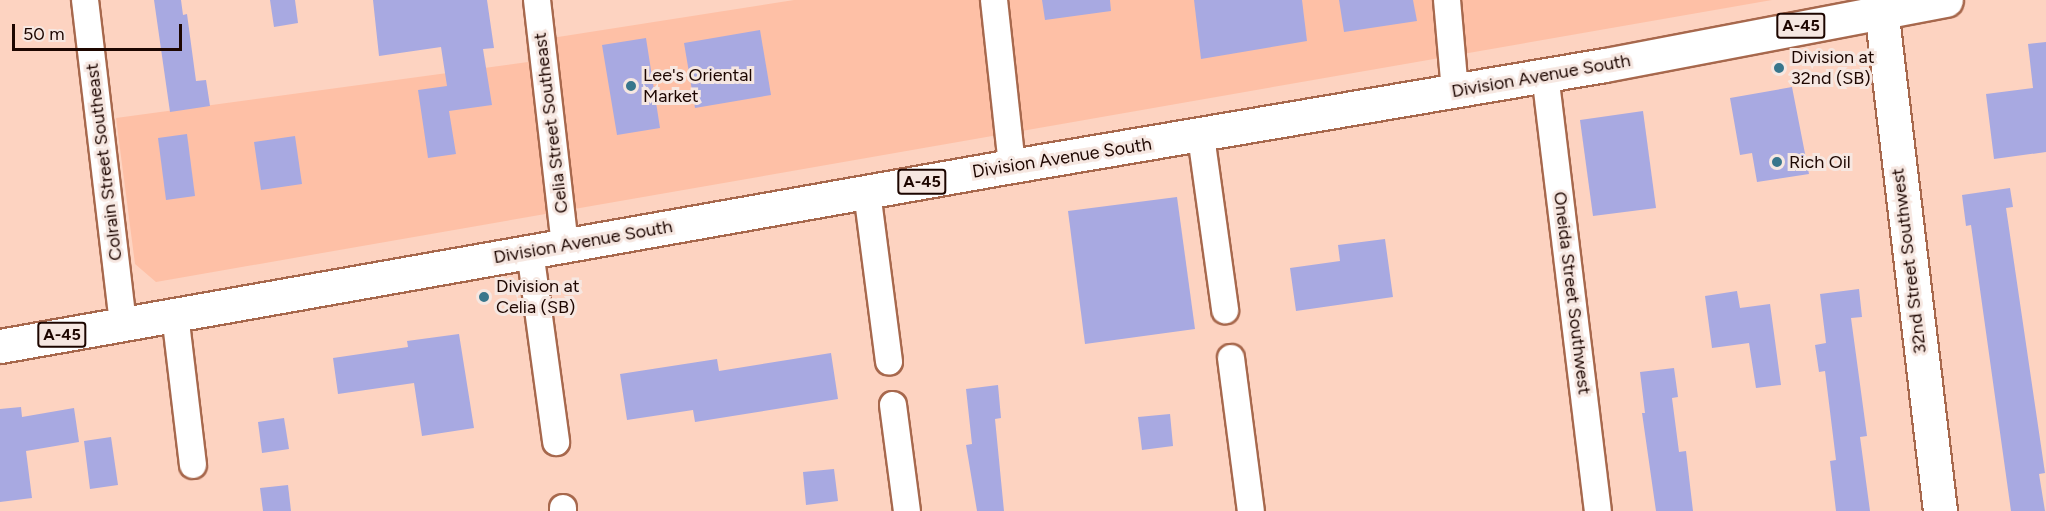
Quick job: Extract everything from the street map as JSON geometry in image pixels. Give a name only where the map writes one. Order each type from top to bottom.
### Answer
[{"type":"main road","name":"Division Avenue South","points":[[0,346],[1012,165],[1201,136],[1455,91],[1881,5],[1946,0]]},
{"type":"main road","name":"32nd Street Southwest","points":[[1881,5],[1940,511]]},
{"type":"street","name":"Colrain Street Southeast","points":[[85,0],[123,323]]},
{"type":"street","name":"Celia Street Southeast","points":[[537,0],[565,245]]},
{"type":"street","points":[[994,0],[1012,165]]},
{"type":"street","points":[[1447,0],[1455,91]]},
{"type":"street","name":"Oneida Street Southwest","points":[[1545,74],[1598,511]]},
{"type":"street","points":[[1201,136],[1225,310]]},
{"type":"street","points":[[867,192],[889,362]]},
{"type":"street","points":[[530,251],[556,442]]},
{"type":"street","points":[[175,314],[193,465]]},
{"type":"street","points":[[1231,358],[1251,511]]},
{"type":"street","points":[[893,405],[907,511]]},
{"type":"shaded area","points":[[794,0],[1772,0],[156,282],[135,264],[116,118],[528,62],[526,42]]},
{"type":"building","points":[[154,0],[181,0],[183,15],[187,14],[196,81],[206,80],[210,106],[170,112]]},
{"type":"building","points":[[270,0],[295,0],[298,23],[274,27]]},
{"type":"building","points":[[373,0],[487,0],[494,48],[483,49],[492,105],[449,111],[456,154],[428,158],[418,90],[447,86],[441,47],[379,56]]},
{"type":"building","points":[[1042,0],[1110,0],[1111,11],[1045,20]]},
{"type":"building","points":[[1194,0],[1302,0],[1307,41],[1201,59]]},
{"type":"building","points":[[1339,0],[1413,0],[1417,21],[1344,32]]},
{"type":"building","points":[[760,30],[771,95],[695,108],[684,43]]},
{"type":"building","name":"Lee's Oriental Market","points":[[646,38],[660,128],[617,135],[602,45]]},
{"type":"building","points":[[2046,42],[2046,152],[1994,159],[1986,94],[2033,88],[2028,44]]},
{"type":"building","points":[[1792,87],[1809,174],[1757,182],[1752,153],[1740,155],[1730,98]]},
{"type":"building","points":[[1643,111],[1656,208],[1593,216],[1580,120]]},
{"type":"building","points":[[187,134],[195,196],[166,200],[158,138]]},
{"type":"building","points":[[295,136],[302,184],[261,190],[254,142]]},
{"type":"building","points":[[2010,188],[2013,207],[2006,208],[2045,473],[2039,474],[2045,511],[2011,511],[1971,225],[1966,226],[1962,195]]},
{"type":"building","points":[[1177,197],[1195,329],[1085,344],[1068,211]]},
{"type":"building","points":[[1385,239],[1393,297],[1296,311],[1290,268],[1340,261],[1338,245]]},
{"type":"building","points":[[1859,289],[1862,317],[1851,318],[1867,436],[1860,437],[1870,511],[1836,511],[1830,461],[1836,460],[1825,371],[1819,372],[1815,345],[1826,343],[1820,294]]},
{"type":"building","points":[[1737,291],[1740,308],[1770,304],[1781,385],[1756,388],[1749,343],[1712,348],[1705,296]]},
{"type":"building","points":[[459,334],[474,428],[422,436],[414,383],[338,394],[333,358],[408,347],[407,341]]},
{"type":"building","points":[[831,353],[838,399],[695,422],[693,410],[627,420],[620,374],[717,359],[719,371]]},
{"type":"building","points":[[1674,368],[1678,397],[1672,398],[1679,452],[1686,451],[1693,511],[1656,511],[1642,413],[1645,413],[1640,372]]},
{"type":"building","points":[[998,385],[1001,418],[995,419],[1004,511],[977,511],[966,445],[972,444],[966,389]]},
{"type":"building","points":[[21,407],[22,417],[74,408],[79,442],[26,451],[32,498],[0,502],[0,409]]},
{"type":"building","points":[[1170,414],[1173,446],[1142,450],[1138,417]]},
{"type":"building","points":[[284,418],[289,449],[262,453],[258,422]]},
{"type":"building","points":[[111,437],[118,485],[90,489],[84,441]]},
{"type":"building","points":[[834,469],[838,501],[806,505],[803,472]]},
{"type":"building","points":[[288,485],[291,511],[263,511],[260,488]]},
{"type":"place","name":"Division at 32nd (SB)","points":[[1779,68]]},
{"type":"place","name":"Lee's Oriental Market","points":[[631,86]]},
{"type":"place","name":"Rich Oil","points":[[1777,162]]},
{"type":"place","name":"Division at Celia (SB)","points":[[484,297]]}]
